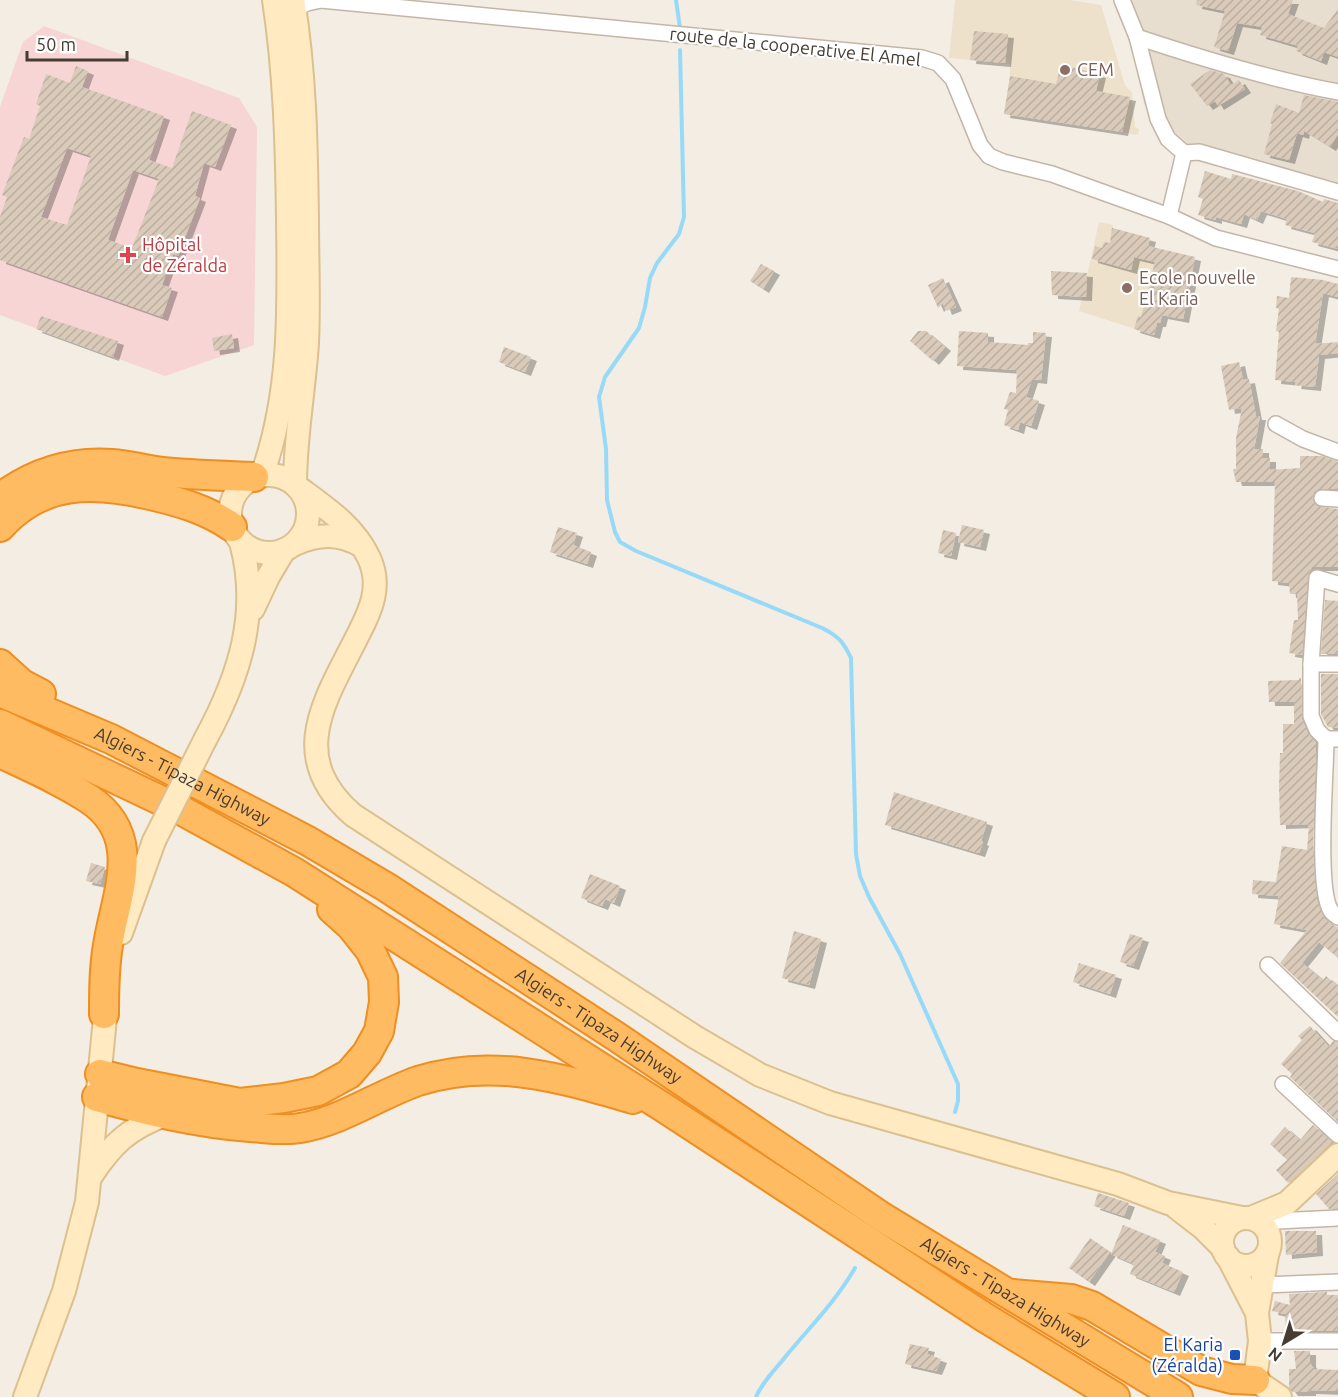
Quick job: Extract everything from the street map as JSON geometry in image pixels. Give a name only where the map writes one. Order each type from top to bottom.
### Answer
[{"type":"highway","points":[[0,498],[31,479],[55,470],[80,465],[114,464],[191,474],[258,476]]},
{"type":"highway","points":[[0,527],[15,513],[38,498],[65,489],[94,486],[124,489],[191,505],[215,516],[237,534]]},
{"type":"highway","points":[[0,664],[13,678],[31,689],[93,717],[111,740]]},
{"type":"highway","name":"Algiers - Tipaza Highway","points":[[0,692],[111,740],[308,841],[387,887],[617,1037],[882,1216],[1178,1397]]},
{"type":"highway","name":"Algiers - Tipaza Highway","points":[[0,724],[179,809],[294,872],[666,1109],[984,1317],[1115,1397]]},
{"type":"highway","points":[[0,753],[90,799],[105,814],[117,833],[124,855],[124,870],[107,948],[103,1028]]},
{"type":"highway","points":[[99,1086],[137,1083],[240,1103],[318,1091],[348,1074],[367,1053],[379,1031],[384,1002],[383,977],[370,950],[351,926],[294,872]]},
{"type":"highway","points":[[99,1086],[165,1115],[232,1126],[270,1129],[298,1129],[339,1116],[418,1082],[452,1072],[485,1069],[516,1071],[564,1080],[666,1109]]},
{"type":"highway","points":[[1009,1294],[1071,1299],[1092,1306],[1201,1371],[1232,1379],[1255,1380]]},
{"type":"main road","points":[[258,476],[279,413],[286,364],[288,324],[284,87],[274,0]]},
{"type":"main road","points":[[25,1397],[64,1291],[81,1229],[90,1177],[103,1028],[120,936],[154,841],[232,682],[249,618],[268,577],[289,547],[305,531],[309,517],[307,501],[297,486],[296,449],[306,365],[308,315],[305,113],[294,5]]},
{"type":"main road","points":[[249,618],[250,587],[230,510],[235,494],[247,481],[258,476],[280,476],[297,486],[342,521],[362,546],[373,568],[375,589],[371,610],[322,706],[316,732],[317,759],[326,784],[342,806],[352,814],[695,1038],[760,1075],[831,1103],[1118,1184],[1168,1203],[1246,1218],[1275,1228]]},
{"type":"main road","points":[[237,534],[247,547],[261,552],[276,553],[314,536],[324,535],[344,538],[362,546]]},
{"type":"main road","points":[[103,1028],[105,1050],[114,1066],[137,1083]]},
{"type":"main road","points":[[90,1177],[104,1157],[123,1137],[147,1121],[165,1115]]},
{"type":"main road","points":[[1168,1203],[1203,1228],[1235,1263],[1243,1266],[1252,1265],[1261,1261],[1275,1228],[1338,1155]]},
{"type":"main road","points":[[1257,1313],[1225,1253],[1222,1240],[1228,1226],[1246,1218],[1266,1227],[1275,1228]]},
{"type":"main road","points":[[1275,1228],[1257,1313],[1260,1341],[1255,1380],[1280,1397]]},
{"type":"street","name":"route de la cooperative El Amel","points":[[294,5],[321,0],[922,58],[938,63],[953,79],[980,145],[989,156],[1003,162],[1052,174],[1169,216],[1216,238],[1338,269]]},
{"type":"street","points":[[1122,0],[1137,37],[1158,119],[1168,139],[1184,153],[1198,152],[1338,192]]},
{"type":"street","points":[[1137,37],[1266,76],[1338,92]]},
{"type":"street","points":[[1169,216],[1184,153]]},
{"type":"street","points":[[1276,424],[1303,439],[1338,452]]},
{"type":"street","points":[[1338,584],[1317,578],[1311,664],[1311,716],[1317,730],[1332,739],[1330,866],[1326,896],[1331,911],[1338,917]]},
{"type":"street","points":[[1311,664],[1338,664]]},
{"type":"street","points":[[1268,964],[1338,1033]]},
{"type":"street","points":[[1283,1084],[1338,1135]]},
{"type":"street","points":[[1275,1228],[1338,1218]]},
{"type":"street","points":[[1263,1285],[1338,1282]]},
{"type":"street","points":[[1260,1341],[1338,1341]]},
{"type":"shaded area","name":"CEM","points":[[955,0],[1070,0],[1101,5],[1125,85],[1132,93],[1135,127],[1139,129],[1138,135],[1004,114],[1010,64],[949,58]]},
{"type":"shaded area","points":[[1115,0],[1338,0],[1338,185],[1165,138],[1144,104],[1134,54]]},
{"type":"shaded area","name":"Hôpital de Zéralda","points":[[44,26],[239,98],[257,127],[254,345],[165,376],[0,315],[0,107],[23,42]]},
{"type":"shaded area","name":"Ecole nouvelle El Karia","points":[[1099,222],[1150,238],[1148,246],[1160,249],[1157,323],[1154,335],[1079,311]]},
{"type":"building","points":[[1197,0],[1293,0],[1288,14],[1324,28],[1338,9],[1338,57],[1324,52],[1321,61],[1296,51],[1298,46],[1260,35],[1262,27],[1237,23],[1228,51],[1214,47],[1225,11],[1196,5]]},
{"type":"building","points":[[974,31],[1008,34],[1005,63],[970,60]]},
{"type":"building","points":[[1061,65],[1100,74],[1096,91],[1130,97],[1122,132],[1004,114],[1010,76],[1056,84]]},
{"type":"building","points":[[76,66],[88,71],[82,87],[164,116],[149,160],[172,168],[192,111],[231,125],[215,167],[204,163],[195,196],[200,198],[178,256],[173,254],[162,285],[172,288],[162,317],[0,260],[0,217],[7,197],[2,195],[24,137],[29,139],[40,106],[36,104],[46,74],[70,83]],"holes":[[[67,148],[91,156],[67,225],[41,217]],[[133,170],[159,179],[132,248],[108,240]]]},
{"type":"building","points":[[1210,70],[1224,74],[1231,85],[1239,80],[1245,89],[1218,106],[1215,101],[1207,106],[1190,84]]},
{"type":"building","points":[[1304,95],[1338,102],[1338,134],[1330,147],[1304,131],[1303,135],[1297,133],[1289,160],[1264,154],[1276,104],[1299,113]]},
{"type":"building","points":[[1205,171],[1231,179],[1232,174],[1298,191],[1323,202],[1324,199],[1338,203],[1338,249],[1312,242],[1315,233],[1285,225],[1287,219],[1261,211],[1257,220],[1244,214],[1241,224],[1198,215],[1203,199],[1198,197]]},
{"type":"building","points":[[1112,228],[1150,238],[1148,246],[1195,257],[1183,319],[1162,315],[1154,335],[1134,329],[1138,316],[1141,317],[1155,262],[1134,257],[1131,270],[1092,259],[1095,246],[1102,248],[1104,242],[1110,243]]},
{"type":"building","points":[[761,264],[774,271],[763,289],[750,281]]},
{"type":"building","points":[[1051,271],[1087,273],[1086,297],[1052,295]]},
{"type":"building","points":[[1291,277],[1338,284],[1338,297],[1323,293],[1315,344],[1338,342],[1338,353],[1319,355],[1315,387],[1275,380],[1279,332],[1276,331],[1279,309],[1276,308],[1277,296],[1289,298]]},
{"type":"building","points":[[943,278],[956,307],[946,311],[943,303],[938,308],[928,285]]},
{"type":"building","points":[[41,316],[118,341],[113,357],[36,329]]},
{"type":"building","points":[[918,331],[926,331],[945,347],[933,361],[910,341]]},
{"type":"building","points":[[959,331],[988,333],[988,342],[1028,345],[1028,343],[1033,343],[1033,332],[1046,333],[1041,380],[1032,379],[1026,397],[1039,401],[1031,426],[1020,422],[1018,430],[1004,425],[1008,410],[1004,409],[1010,392],[1016,393],[1017,370],[957,366]]},
{"type":"building","points":[[232,334],[234,348],[214,351],[212,338]]},
{"type":"building","points":[[504,347],[531,357],[525,372],[499,362]]},
{"type":"building","points":[[1239,362],[1243,380],[1249,379],[1256,416],[1260,416],[1254,449],[1263,449],[1263,458],[1270,458],[1270,470],[1300,468],[1300,456],[1322,456],[1338,462],[1338,489],[1318,489],[1312,498],[1317,506],[1338,509],[1338,567],[1312,567],[1309,573],[1302,655],[1289,653],[1294,620],[1298,620],[1297,594],[1290,594],[1289,583],[1272,581],[1275,482],[1236,482],[1233,469],[1236,469],[1236,438],[1242,408],[1229,410],[1221,366]]},
{"type":"building","points":[[962,525],[984,530],[980,547],[958,542]]},
{"type":"building","points":[[558,527],[577,533],[573,545],[591,552],[587,564],[550,552]]},
{"type":"building","points":[[943,530],[956,533],[951,556],[938,553]]},
{"type":"building","points":[[1325,600],[1338,601],[1338,654],[1321,654]]},
{"type":"building","points":[[1321,674],[1338,674],[1338,728],[1328,727],[1321,714]]},
{"type":"building","points":[[1301,678],[1302,719],[1308,734],[1316,743],[1313,855],[1317,900],[1324,918],[1338,927],[1338,958],[1319,942],[1302,963],[1323,980],[1326,976],[1338,986],[1338,1017],[1280,963],[1307,930],[1274,924],[1279,896],[1252,894],[1253,880],[1276,882],[1282,846],[1307,850],[1309,824],[1280,825],[1279,786],[1280,753],[1283,753],[1283,724],[1294,724],[1294,702],[1269,702],[1268,681],[1299,680]]},
{"type":"building","points":[[894,792],[987,822],[979,853],[885,825]]},
{"type":"building","points":[[91,863],[105,867],[100,884],[86,881]]},
{"type":"building","points":[[590,874],[620,886],[614,903],[605,899],[602,906],[581,898]]},
{"type":"building","points":[[794,931],[821,939],[809,985],[782,978]]},
{"type":"building","points":[[1130,934],[1143,938],[1133,966],[1120,962]]},
{"type":"building","points":[[1079,963],[1116,975],[1110,994],[1073,982]]},
{"type":"building","points":[[1310,1026],[1329,1047],[1333,1041],[1338,1042],[1338,1122],[1290,1077],[1292,1074],[1281,1064],[1302,1040],[1298,1036]]},
{"type":"building","points":[[1313,1125],[1333,1143],[1288,1183],[1276,1170],[1287,1160],[1270,1144],[1285,1127],[1300,1140]]},
{"type":"building","points":[[1338,1174],[1338,1208],[1329,1209],[1316,1194]]},
{"type":"building","points":[[1098,1193],[1129,1203],[1124,1216],[1094,1206]]},
{"type":"building","points":[[1123,1225],[1160,1240],[1155,1252],[1165,1256],[1162,1263],[1183,1272],[1174,1292],[1130,1274],[1134,1264],[1111,1254]]},
{"type":"building","points":[[1285,1231],[1316,1231],[1317,1252],[1286,1255]]},
{"type":"building","points":[[1090,1238],[1110,1252],[1089,1282],[1069,1268]]},
{"type":"building","points":[[1327,1292],[1327,1295],[1338,1295],[1337,1331],[1286,1331],[1285,1314],[1272,1311],[1275,1301],[1290,1305],[1289,1294]]},
{"type":"building","points":[[910,1344],[929,1348],[927,1354],[941,1359],[936,1371],[905,1364]]},
{"type":"building","points":[[1294,1351],[1310,1351],[1310,1363],[1314,1369],[1338,1370],[1338,1391],[1292,1392],[1289,1388],[1289,1369],[1296,1369]]},
{"type":"waterway","points":[[676,0],[680,28]]},
{"type":"waterway","points":[[680,50],[684,217],[679,234],[657,263],[650,278],[639,328],[605,377],[599,397],[606,449],[607,500],[615,532],[620,542],[636,551],[822,628],[840,640],[845,647],[851,658],[856,854],[860,876],[900,954],[958,1084],[958,1101],[955,1112]]},
{"type":"waterway","points":[[756,1397],[765,1381],[831,1303],[855,1268]]},
{"type":"place","name":"CEM","points":[[1065,70]]},
{"type":"place","name":"Hôpital de Zéralda","points":[[128,255]]},
{"type":"place","name":"Ecole nouvelle El Karia","points":[[1127,288]]},
{"type":"place","name":"El Karia (Zéralda)","points":[[1235,1355]]}]
